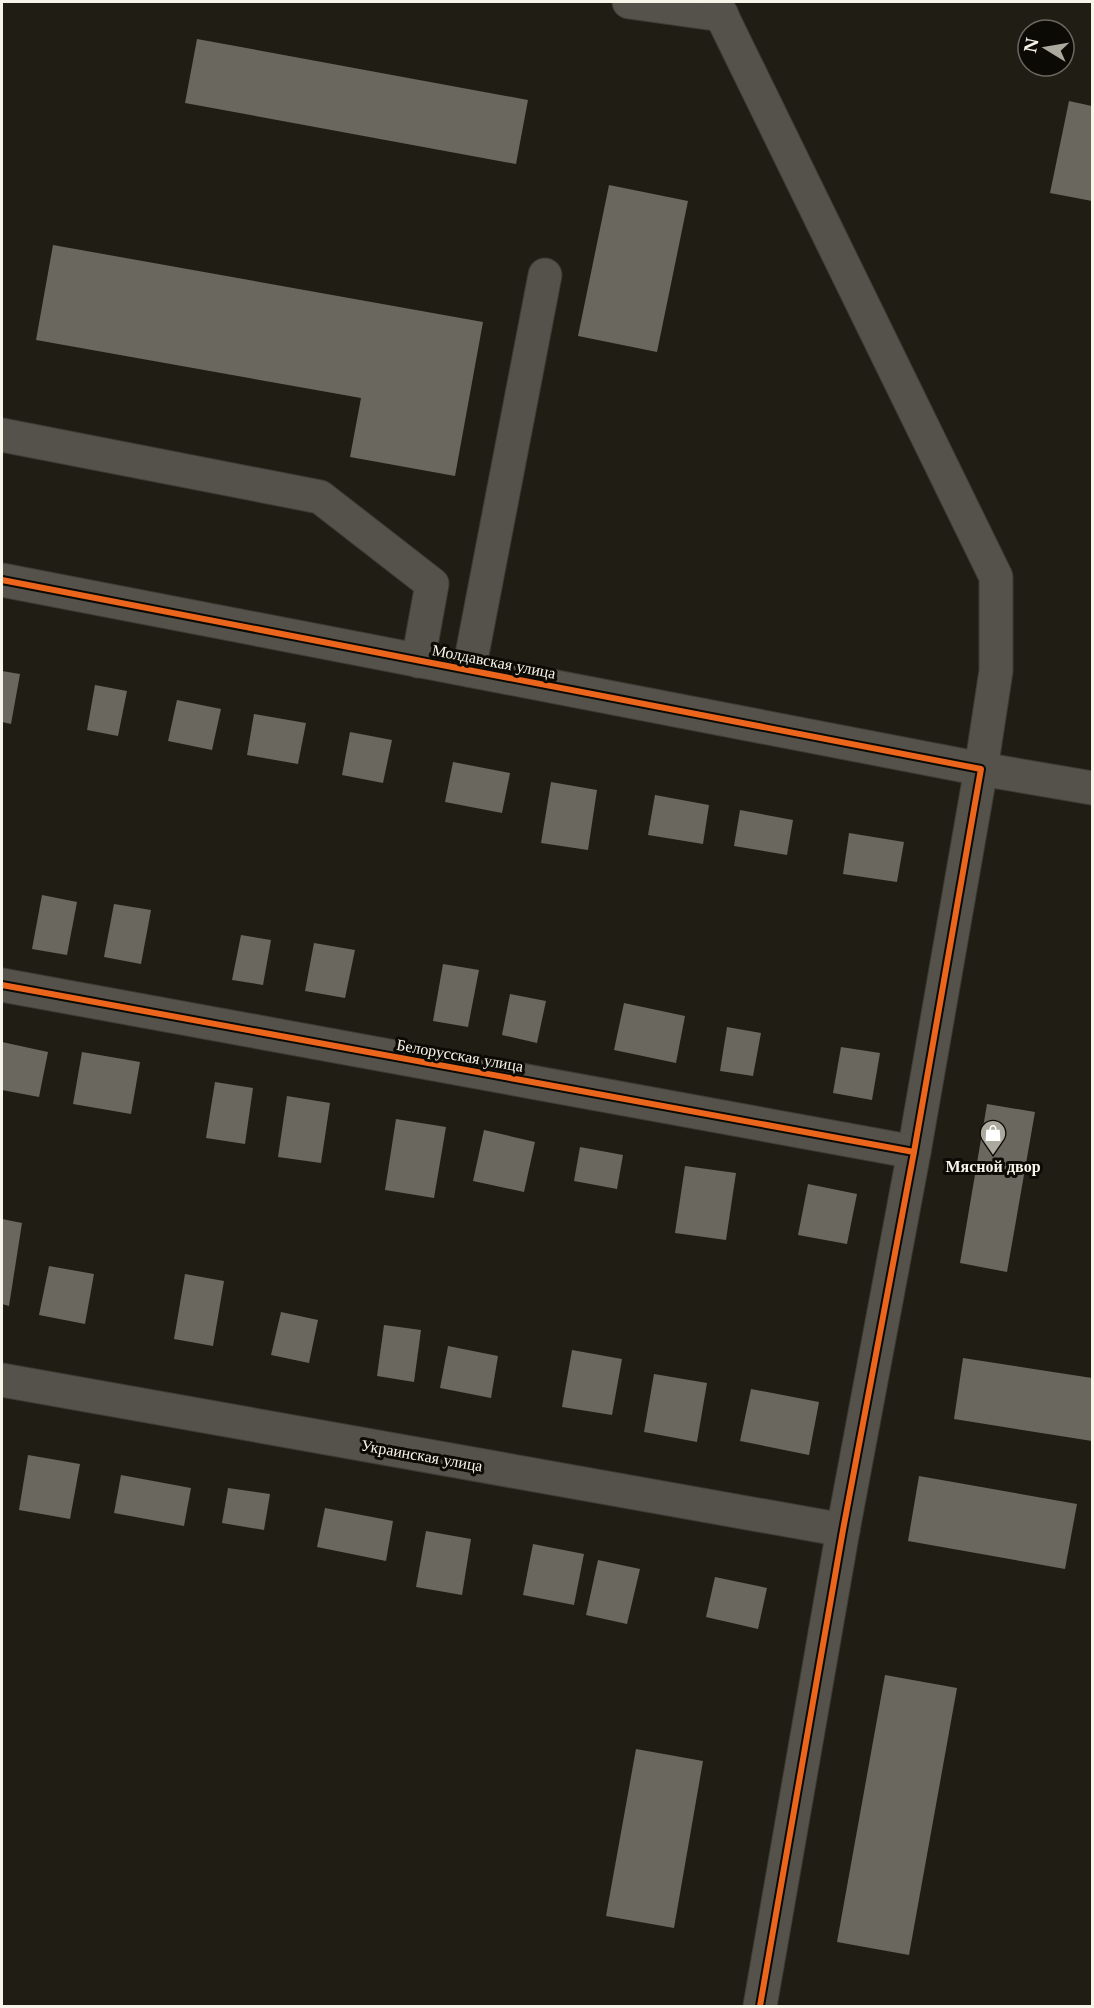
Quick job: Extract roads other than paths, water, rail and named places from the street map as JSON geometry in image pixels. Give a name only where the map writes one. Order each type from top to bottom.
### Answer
[{"type":"street","points":[[629,2],[718,8],[996,577],[996,671],[981,769],[914,1152],[843,1530],[760,2007]]},
{"type":"street","points":[[469,670],[545,275]]},
{"type":"street","points":[[2,435],[320,497],[432,584],[418,661]]},
{"type":"street","name":"Молдавская улица","points":[[2,580],[981,769],[1092,788]]},
{"type":"street","name":"Белорусская улица","points":[[2,985],[914,1152]]},
{"type":"street","name":"Украинская улица","points":[[2,1380],[843,1530]]},
{"type":"place","name":"Мясной двор","points":[[993,1156]]}]
